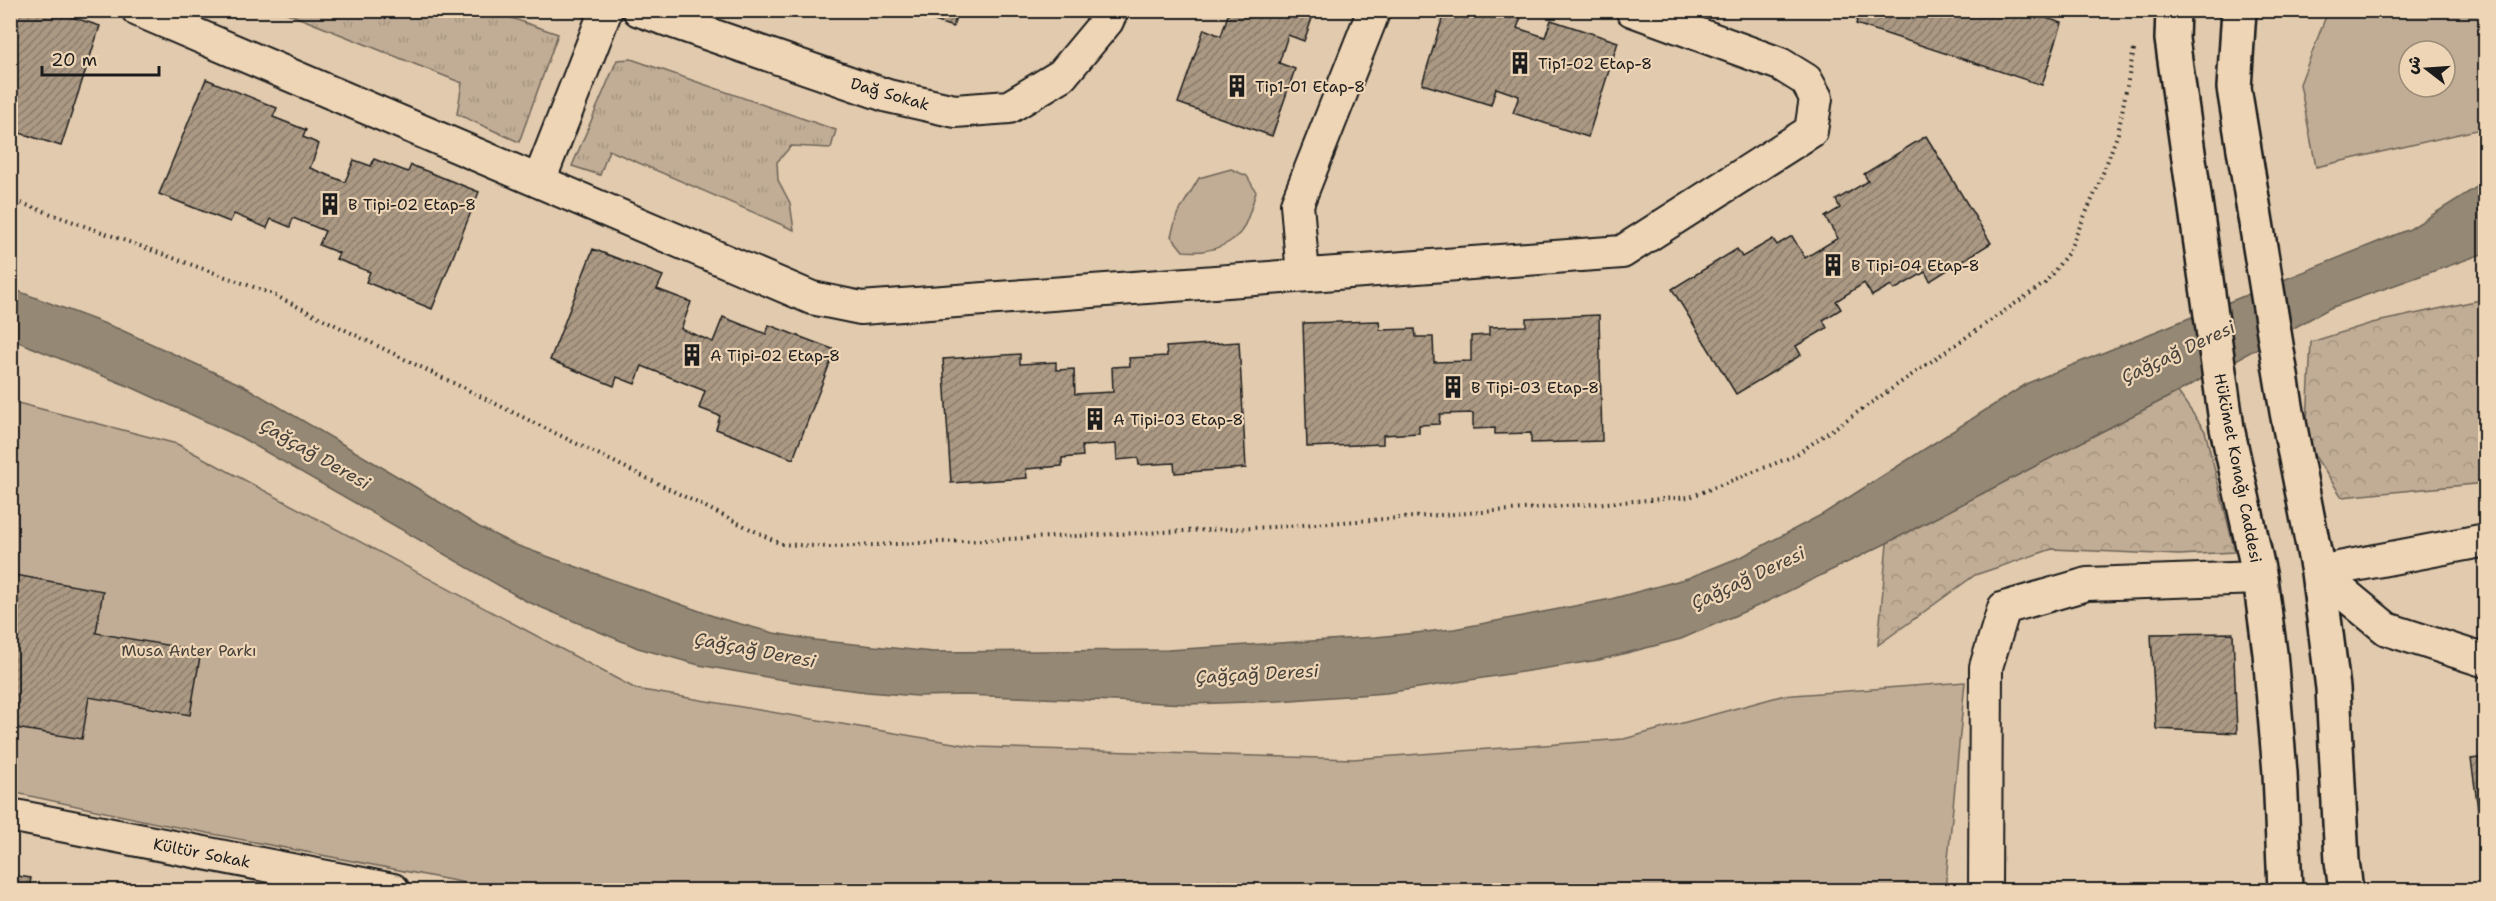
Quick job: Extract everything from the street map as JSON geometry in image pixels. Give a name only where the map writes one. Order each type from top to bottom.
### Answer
[{"type":"street","points":[[138,10],[812,298],[861,308],[1622,252],[1811,131],[1816,98],[1806,81],[1780,64],[1632,10]]},
{"type":"street","points":[[539,182],[606,10]]},
{"type":"street","name":"Dağ Sokak","points":[[639,10],[888,96],[955,111],[1009,107],[1062,75],[1107,21],[1112,10]]},
{"type":"street","points":[[1303,276],[1297,204],[1374,10]]},
{"type":"street","name":"Hükümet Konağı Caddesi","points":[[2173,10],[2172,39],[2227,428],[2260,578],[2273,686],[2285,891]]},
{"type":"street","points":[[2239,10],[2234,88],[2287,412],[2318,572],[2333,687],[2342,861],[2346,891]]},
{"type":"street","points":[[2318,572],[2486,540]]},
{"type":"street","points":[[2318,572],[2387,629],[2486,661]]},
{"type":"street","points":[[1985,891],[1986,667],[2004,608],[2086,584],[2260,578]]},
{"type":"street","name":"Kültür Sokak","points":[[10,815],[393,891]]},
{"type":"path","points":[[10,199],[270,293],[781,544],[830,547],[1274,527],[1666,499],[1690,497],[1794,456],[2045,283],[2068,253],[2099,184],[2118,133],[2136,41]]},
{"type":"green space","points":[[282,11],[491,11],[558,34],[519,142],[457,114],[462,83]]},
{"type":"green space","points":[[2328,11],[2485,11],[2485,128],[2316,167],[2300,84]]},
{"type":"green space","points":[[631,59],[836,130],[831,148],[791,146],[777,162],[778,180],[790,203],[794,230],[609,150],[600,175],[572,166],[617,60]]},
{"type":"green space","points":[[1231,169],[1247,176],[1256,192],[1243,229],[1228,243],[1221,246],[1206,250],[1183,251],[1171,236],[1177,215],[1199,178]]},
{"type":"green space","points":[[2485,299],[2485,483],[2342,497],[2306,443],[2311,342],[2372,323]]},
{"type":"green space","points":[[2178,392],[2205,431],[2235,552],[2179,555],[2052,549],[1975,575],[1878,645],[1887,543]]},
{"type":"green space","name":"Musa Anter Parkı","points":[[10,401],[177,444],[636,689],[977,747],[1353,759],[1624,739],[1781,696],[1965,682],[1945,890],[502,890],[156,823],[11,792]]},
{"type":"water","name":"Çağçağ Deresi","points":[[2486,181],[2485,253],[2330,308],[2178,392],[1887,543],[1762,604],[1681,639],[1599,660],[1386,693],[1278,701],[1189,704],[966,695],[917,696],[867,692],[812,685],[699,665],[638,648],[526,601],[240,437],[133,388],[11,339],[10,288],[119,329],[244,386],[479,527],[513,544],[719,618],[774,633],[814,640],[933,652],[1168,650],[1376,637],[1454,629],[1611,599],[1688,578],[1743,556],[1823,514],[2028,383],[2410,229]]},
{"type":"building","points":[[10,10],[50,10],[100,26],[61,146],[10,130]]},
{"type":"building","points":[[901,10],[958,10],[953,27]]},
{"type":"building","name":"Tip1-01 Etap-8","points":[[1224,10],[1315,10],[1304,41],[1288,35],[1279,63],[1295,69],[1272,136],[1178,103],[1204,29],[1221,36],[1229,12]]},
{"type":"building","name":"Tip1-02 Etap-8","points":[[1445,10],[1518,10],[1523,12],[1517,28],[1545,37],[1551,20],[1618,42],[1588,137],[1513,113],[1519,96],[1496,88],[1491,105],[1422,84]]},
{"type":"building","points":[[1860,10],[1962,10],[1977,15],[1979,10],[2031,10],[2030,13],[2062,23],[2042,85],[1856,24]]},
{"type":"building","name":"B Tipi-02 Etap-8","points":[[206,79],[277,108],[273,117],[306,130],[303,137],[319,144],[310,168],[345,182],[354,160],[371,166],[374,159],[408,172],[411,165],[479,192],[432,309],[366,282],[370,272],[336,259],[339,253],[319,245],[325,231],[293,218],[290,227],[271,219],[267,228],[234,214],[230,222],[159,194]]},
{"type":"building","name":"B Tipi-04 Etap-8","points":[[1926,136],[1991,243],[1930,281],[1925,272],[1894,290],[1891,285],[1872,296],[1864,283],[1836,301],[1841,309],[1823,320],[1827,328],[1796,346],[1801,355],[1736,394],[1672,289],[1737,249],[1742,257],[1773,239],[1777,245],[1792,236],[1805,258],[1838,238],[1825,217],[1840,208],[1836,200],[1868,181],[1864,174]]},
{"type":"building","name":"A Tipi-02 Etap-8","points":[[593,249],[663,276],[657,289],[691,302],[681,329],[713,342],[723,317],[766,334],[769,325],[835,350],[793,459],[716,429],[720,416],[699,408],[705,391],[642,366],[635,384],[617,377],[614,386],[550,360]]},
{"type":"building","name":"B Tipi-03 Etap-8","points":[[1599,315],[1602,441],[1531,443],[1531,433],[1495,434],[1495,428],[1473,429],[1473,413],[1440,414],[1439,424],[1419,425],[1419,433],[1383,435],[1383,444],[1307,447],[1303,323],[1379,321],[1380,330],[1415,329],[1416,337],[1433,337],[1434,362],[1471,361],[1471,336],[1489,335],[1489,327],[1526,326],[1526,318]]},
{"type":"building","name":"A Tipi-03 Etap-8","points":[[1239,342],[1246,468],[1175,473],[1174,463],[1139,465],[1138,458],[1117,460],[1116,444],[1082,446],[1083,456],[1062,458],[1062,466],[1026,469],[1027,478],[951,483],[943,359],[1020,354],[1020,364],[1056,362],[1056,370],[1074,369],[1075,394],[1113,392],[1112,367],[1130,366],[1129,358],[1167,356],[1166,347]]},
{"type":"building","points":[[10,574],[103,591],[96,633],[201,651],[190,715],[89,697],[82,739],[10,727]]},
{"type":"building","points":[[2233,633],[2237,733],[2156,729],[2151,634]]},
{"type":"building","points":[[2486,757],[2486,867],[2471,759]]},
{"type":"building","points":[[10,875],[31,878],[29,890],[10,890]]},
{"type":"building","points":[[1219,881],[1248,890],[1216,890]]},
{"type":"place","name":"Tip1-02 Etap-8","points":[[1520,63]]},
{"type":"place","name":"Tip1-01 Etap-8","points":[[1237,86]]},
{"type":"place","name":"B Tipi-02 Etap-8","points":[[330,204]]},
{"type":"place","name":"B Tipi-04 Etap-8","points":[[1833,265]]},
{"type":"place","name":"A Tipi-02 Etap-8","points":[[692,355]]},
{"type":"place","name":"B Tipi-03 Etap-8","points":[[1453,387]]},
{"type":"place","name":"A Tipi-03 Etap-8","points":[[1095,419]]}]
